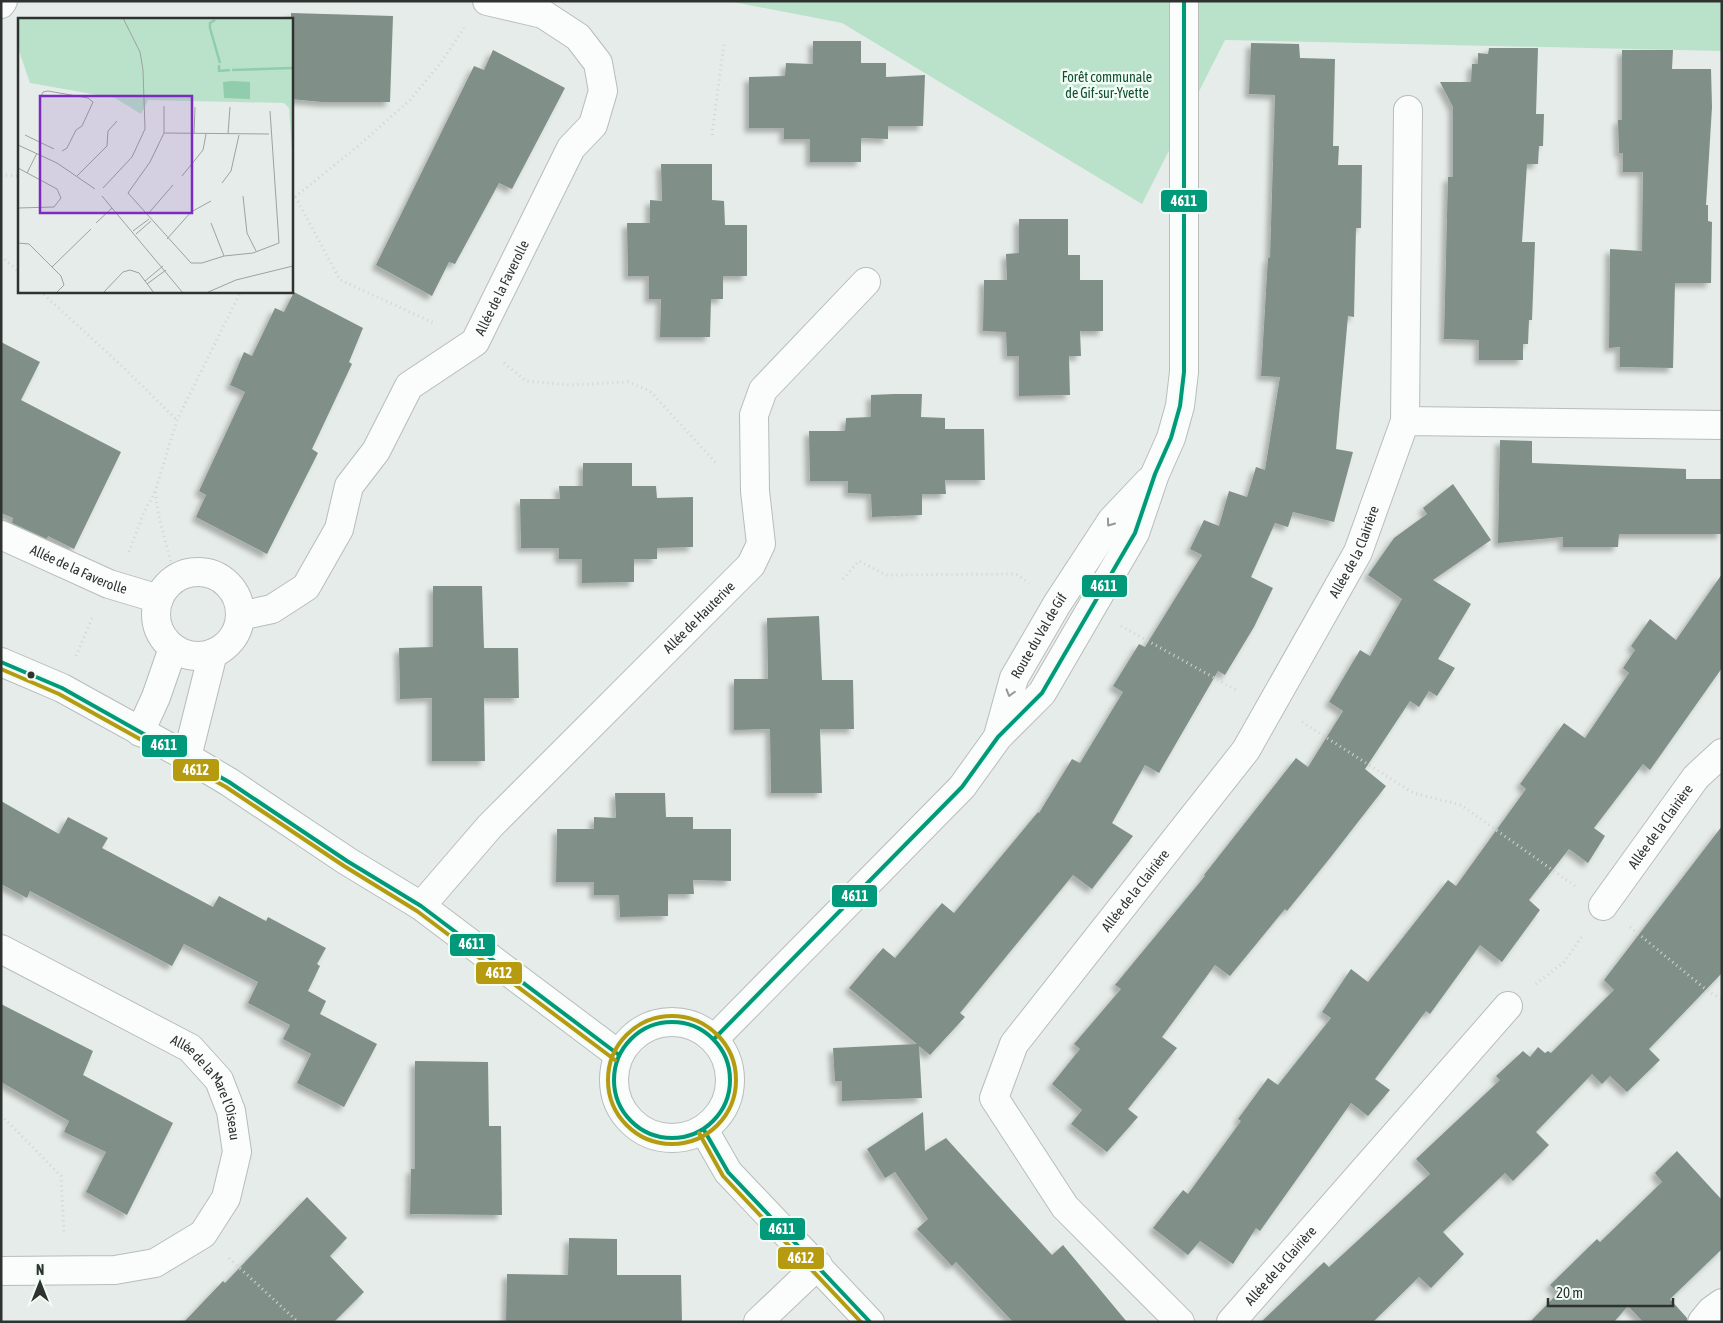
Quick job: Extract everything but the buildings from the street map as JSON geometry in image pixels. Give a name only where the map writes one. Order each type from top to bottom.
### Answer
[{"type":"street","name":"Allée de la Faverolle","points":[[240,616],[272,609],[306,587],[339,529],[349,486],[376,451],[409,386],[475,342],[572,148],[593,125],[603,92],[598,63],[578,36],[543,14],[487,1]]},
{"type":"street","name":"Route du Val de Gif","points":[[714,1040],[962,787],[998,737],[1042,693],[1135,533],[1155,474],[1173,430],[1180,406],[1184,372],[1184,1]]},
{"type":"street","name":"Allée de la Clairière","points":[[1180,1322],[1065,1207],[994,1098],[1014,1044],[1246,750],[1358,552],[1405,421],[1408,110]]},
{"type":"street","name":"Allée de Hauterive","points":[[420,906],[490,826],[751,565],[762,544],[755,491],[754,415],[763,390],[866,282]]},
{"type":"street","points":[[1405,421],[1722,425]]},
{"type":"street","name":"Route du Val de Gif","points":[[998,737],[1014,678],[1057,604],[1112,520],[1155,474]]},
{"type":"street","name":"Allée de la Faverolle","points":[[1,535],[110,584],[167,589]]},
{"type":"street","points":[[201,572],[214,575],[224,581],[233,592],[240,616],[237,629],[224,648],[214,653],[200,656],[186,654],[173,648],[164,638],[158,626],[156,612],[167,589],[188,574],[201,572]]},
{"type":"street","points":[[140,732],[156,698],[173,648]]},
{"type":"street","points":[[187,757],[214,653]]},
{"type":"street","points":[[1,662],[62,688],[229,782],[347,861],[420,906],[619,1055]]},
{"type":"street","name":"Allée de la Clairière","points":[[1603,906],[1696,777],[1722,753]]},
{"type":"street","name":"Allée de la Mare l'Oiseau","points":[[1,948],[190,1048],[219,1080],[231,1111],[237,1152],[226,1198],[203,1234],[155,1262],[116,1270],[1,1271]]},
{"type":"street","name":"Allée de la Clairière","points":[[1231,1322],[1508,1006]]},
{"type":"street","points":[[662,1022],[681,1022],[699,1028],[714,1040],[724,1053],[730,1069],[731,1087],[722,1111],[704,1130],[688,1137],[672,1139],[655,1136],[640,1129],[628,1118],[618,1104],[614,1087],[614,1071],[619,1055],[630,1040],[645,1028],[662,1022]]},
{"type":"street","points":[[704,1130],[728,1172],[870,1322]]},
{"type":"street","points":[[758,1322],[818,1265]]},
{"type":"street","points":[[1702,1322],[1711,1311],[1722,1304]]},
{"type":"path","points":[[467,25],[440,64],[410,100],[357,147],[293,196],[340,280],[475,342],[526,381],[571,385],[628,382],[650,391],[728,476],[755,491]]},
{"type":"path","points":[[712,134],[724,44]]},
{"type":"path","points":[[1,175],[18,176]]},
{"type":"path","points":[[1,256],[18,271]]},
{"type":"path","points":[[41,292],[124,368],[177,420]]},
{"type":"path","points":[[62,688],[110,584],[131,550],[144,512],[154,492],[177,420],[241,292]]},
{"type":"path","points":[[154,492],[159,518],[167,589]]},
{"type":"path","points":[[843,579],[860,561],[886,575],[1016,574],[1057,604]]},
{"type":"path","points":[[1090,609],[1270,709],[1293,716],[1413,793],[1461,804],[1603,906],[1709,992],[1722,999]]},
{"type":"path","points":[[1508,1006],[1564,962],[1603,906]]},
{"type":"path","points":[[1,1115],[61,1176],[64,1242],[62,1271]]},
{"type":"path","points":[[203,1234],[298,1322]]},
{"type":"green space","name":"Forêt communale de Gif-sur-Yvette","points":[[728,1],[1722,1],[1722,51],[1225,40],[1142,204],[842,23]]},
{"type":"transit line","name":"4611","points":[[714,1039],[962,787],[998,737],[1042,693],[1135,533],[1155,474],[1171,438],[1180,406],[1184,372],[1184,1]]},
{"type":"transit line","name":"4611","points":[[1,662],[62,688],[229,782],[347,861],[421,906],[619,1055]]},
{"type":"transit line","name":"4612","points":[[1,669],[59,694],[226,787],[344,866],[417,911],[615,1060]]},
{"type":"transit line","name":"4612","points":[[672,1016],[697,1020],[718,1034],[732,1055],[736,1080],[732,1105],[718,1126],[697,1140],[672,1144],[647,1140],[626,1126],[612,1105],[608,1080],[612,1055],[626,1034],[647,1020],[672,1016]]},
{"type":"transit line","name":"4611","points":[[672,1022],[694,1026],[713,1039],[726,1058],[730,1080],[726,1102],[713,1121],[694,1134],[672,1138],[650,1134],[631,1121],[618,1102],[614,1080],[618,1058],[631,1039],[650,1026],[672,1022]]},
{"type":"transit line","name":"4611","points":[[704,1130],[728,1172],[870,1322]]},
{"type":"transit line","name":"4612","points":[[699,1133],[723,1176],[861,1322]]}]
